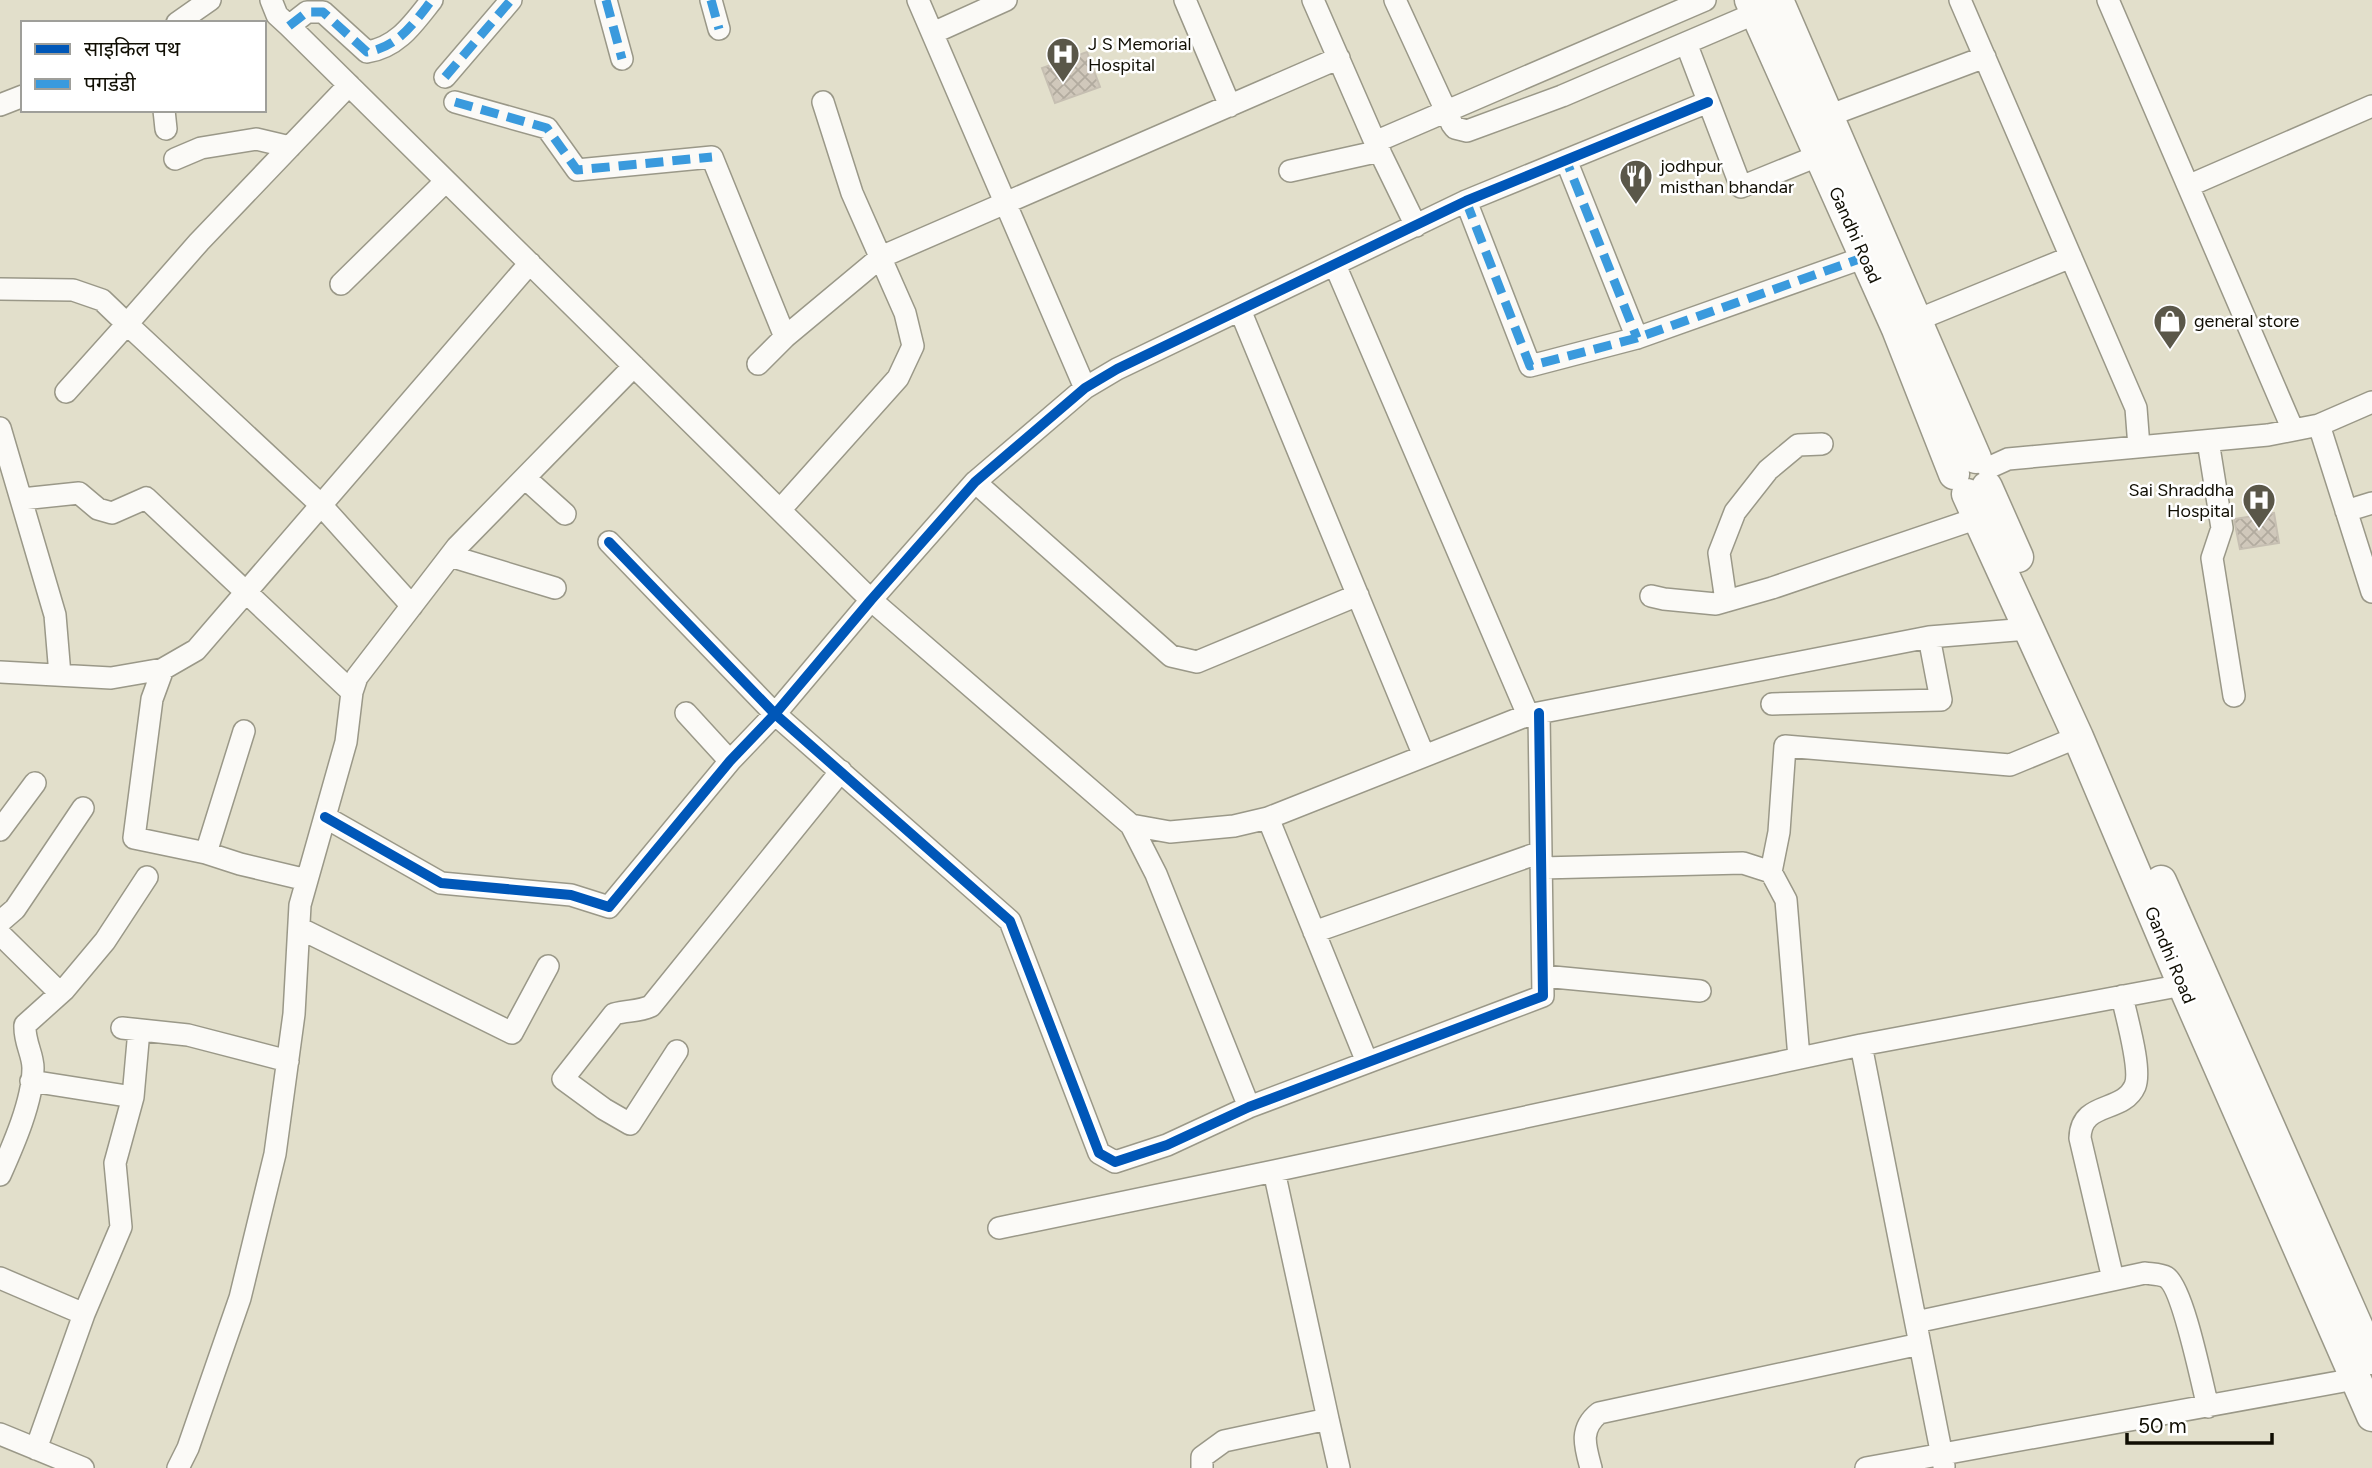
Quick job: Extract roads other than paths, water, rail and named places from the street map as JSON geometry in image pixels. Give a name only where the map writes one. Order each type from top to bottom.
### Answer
[{"type":"main road","name":"Gandhi Road","points":[[1761,4],[1828,116],[1917,320],[2028,629],[2078,737],[2182,985],[2364,1369]]},
{"type":"main road","name":"Gandhi Road","points":[[1761,4],[1820,155],[1865,257],[1897,329],[1975,483],[2364,1369],[2372,1416]]},
{"type":"street","points":[[180,21],[210,0]]},
{"type":"street","points":[[271,0],[277,15],[871,600],[1131,825],[1156,874],[1249,1107]]},
{"type":"street","points":[[289,26],[307,12],[323,12],[367,52],[380,50],[401,39],[432,0]]},
{"type":"street","points":[[445,78],[510,0]]},
{"type":"street","points":[[606,0],[622,59]]},
{"type":"street","points":[[711,0],[719,29]]},
{"type":"street","points":[[918,0],[1085,388]]},
{"type":"street","points":[[933,33],[1006,0]]},
{"type":"street","points":[[1185,0],[1230,106]]},
{"type":"street","points":[[1313,0],[1416,226]]},
{"type":"street","points":[[1395,0],[1446,112],[1455,128],[1467,131],[1562,96],[1686,43],[1761,4]]},
{"type":"street","points":[[1290,171],[1378,146],[1446,112],[1705,0]]},
{"type":"street","points":[[1960,0],[2136,408],[2139,447]]},
{"type":"street","points":[[2108,0],[2292,430]]},
{"type":"street","points":[[1686,43],[1741,187],[1820,155]]},
{"type":"street","points":[[1828,116],[1985,57]]},
{"type":"street","points":[[758,364],[785,337],[881,257],[1339,58]]},
{"type":"street","points":[[66,392],[199,242],[349,85]]},
{"type":"street","points":[[0,105],[21,97]]},
{"type":"street","points":[[455,102],[547,128],[578,170],[712,157],[785,337]]},
{"type":"street","points":[[780,510],[898,378],[913,346],[905,313],[852,193],[823,102]]},
{"type":"street","points":[[325,817],[440,883],[570,895],[609,907],[730,761],[775,714],[975,482],[1085,388],[1117,369],[1466,201],[1708,102]]},
{"type":"street","points":[[2188,186],[2372,106]]},
{"type":"street","points":[[175,159],[201,148],[256,139],[290,147]]},
{"type":"street","points":[[1566,160],[1637,338]]},
{"type":"street","points":[[341,284],[446,181]]},
{"type":"street","points":[[1466,201],[1530,366],[1637,338],[1865,257]]},
{"type":"street","points":[[1917,320],[2071,257]]},
{"type":"street","points":[[0,672],[111,678],[163,669],[196,650],[530,263]]},
{"type":"street","points":[[609,542],[775,714],[1010,921],[1099,1153],[1115,1162],[1167,1145],[1249,1107],[1543,996],[1541,860],[1534,714],[1335,265]]},
{"type":"street","points":[[0,289],[73,290],[102,300],[321,505],[412,606]]},
{"type":"street","points":[[1240,310],[1424,756]]},
{"type":"street","points":[[178,1468],[187,1458],[240,1298],[275,1154],[294,1014],[300,905],[345,742],[352,692],[358,677],[450,556],[634,366]]},
{"type":"street","points":[[1651,596],[1716,604],[1772,588],[1975,483],[2008,459],[2268,435],[2319,425],[2372,402]]},
{"type":"street","points":[[2319,425],[2372,592]]},
{"type":"street","points":[[0,428],[55,615],[60,675]]},
{"type":"street","points":[[2208,441],[2222,528],[2212,558],[2234,696]]},
{"type":"street","points":[[1726,601],[1719,553],[1735,512],[1768,470],[1798,444],[1822,444]]},
{"type":"street","points":[[525,478],[565,514]]},
{"type":"street","points":[[975,482],[1171,656],[1197,662],[1358,595]]},
{"type":"street","points":[[22,499],[79,493],[98,509],[112,513],[146,498],[352,692]]},
{"type":"street","points":[[2346,511],[2372,503]]},
{"type":"street","points":[[450,556],[555,588]]},
{"type":"street","points":[[1131,825],[1170,832],[1234,826],[1268,818],[1534,714],[1929,637],[2028,629]]},
{"type":"street","points":[[1772,704],[1941,701],[1929,637]]},
{"type":"street","points":[[163,669],[152,699],[135,838],[206,853],[307,880]]},
{"type":"street","points":[[686,713],[730,761]]},
{"type":"street","points":[[206,853],[244,731]]},
{"type":"street","points":[[1799,1058],[1786,900],[1771,872],[1779,832],[1785,746],[2010,765],[2078,737]]},
{"type":"street","points":[[677,1051],[630,1124],[563,1079],[614,1014],[625,1010],[640,1011],[651,1006],[841,771]]},
{"type":"street","points":[[0,830],[35,783]]},
{"type":"street","points":[[60,993],[0,932],[83,808]]},
{"type":"street","points":[[1268,818],[1367,1062]]},
{"type":"street","points":[[1314,932],[1541,860],[1743,863],[1771,872]]},
{"type":"street","points":[[0,1175],[32,1081],[33,1065],[24,1039],[25,1025],[60,993],[105,941],[147,877]]},
{"type":"street","points":[[299,928],[512,1033],[548,966]]},
{"type":"street","points":[[1543,976],[1700,991]]},
{"type":"street","points":[[999,1228],[1861,1045],[2182,985]]},
{"type":"street","points":[[2113,1279],[2080,1138],[2080,1125],[2087,1116],[2126,1096],[2134,1088],[2137,1072],[2122,996]]},
{"type":"street","points":[[36,1448],[84,1314],[121,1227],[115,1163],[132,1097],[131,1029],[188,1035],[288,1061]]},
{"type":"street","points":[[1861,1045],[1943,1461]]},
{"type":"street","points":[[32,1081],[132,1097]]},
{"type":"street","points":[[1274,1171],[1339,1468]]},
{"type":"street","points":[[1916,1322],[2145,1273],[2165,1276],[2172,1284],[2182,1307],[2208,1407]]},
{"type":"street","points":[[0,1278],[84,1314]]},
{"type":"street","points":[[1591,1468],[1585,1434],[1589,1421],[1599,1413],[1920,1344]]},
{"type":"street","points":[[1866,1468],[1943,1461],[2208,1407],[2364,1369]]},
{"type":"street","points":[[1202,1468],[1202,1457],[1224,1441],[1328,1419]]},
{"type":"street","points":[[0,1434],[83,1468]]},
{"type":"place","name":"J S Memorial Hospital","points":[[1063,84]]},
{"type":"place","name":"jodhpur misthan bhandar","points":[[1636,206]]},
{"type":"place","name":"general store","points":[[2170,351]]},
{"type":"place","name":"Sai Shraddha Hospital","points":[[2259,530]]}]
